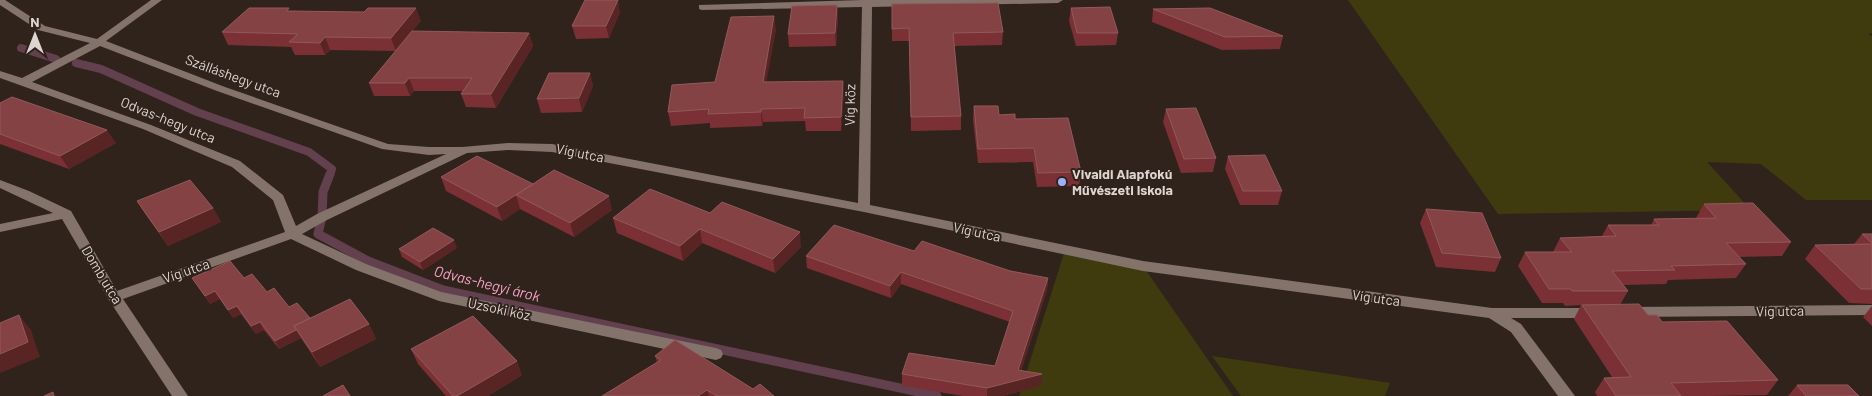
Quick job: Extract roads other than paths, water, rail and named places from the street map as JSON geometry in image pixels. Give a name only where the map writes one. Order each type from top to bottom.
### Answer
[{"type":"street","points":[[24,82],[99,42],[157,0]]},
{"type":"street","points":[[702,8],[867,2],[1058,0]]},
{"type":"street","name":"Szálláshegy utca","points":[[0,1],[42,28],[99,42],[221,89],[386,146],[430,150],[464,150]]},
{"type":"street","name":"Víg köz","points":[[864,208],[867,2]]},
{"type":"street","name":"Odvas-hegy utca","points":[[0,74],[147,127],[236,164],[279,198],[292,234]]},
{"type":"street","name":"Víg utca","points":[[114,297],[292,234],[322,216],[464,150],[483,146],[516,145],[552,148],[864,208],[1143,266],[1492,313],[1872,310]]},
{"type":"street","points":[[0,184],[66,214]]},
{"type":"street","points":[[0,228],[66,214]]},
{"type":"street","name":"Domb utca","points":[[66,214],[114,297],[180,396]]},
{"type":"street","name":"Uzsoki köz","points":[[292,234],[361,267],[438,296],[716,354]]},
{"type":"street","points":[[1492,313],[1516,328],[1567,396]]},
{"type":"waterway","name":"Odvas-hegyi árok","points":[[21,48],[56,59]]},
{"type":"waterway","name":"Odvas-hegyi árok","points":[[76,63],[101,69],[197,112],[309,152],[332,169],[330,175]]},
{"type":"waterway","name":"Odvas-hegyi árok","points":[[330,174],[323,192],[322,217],[318,234],[368,261],[443,290],[937,396]]},
{"type":"place","name":"Vivaldi Alapfokú Művészeti Iskola","points":[[1062,182]]}]
